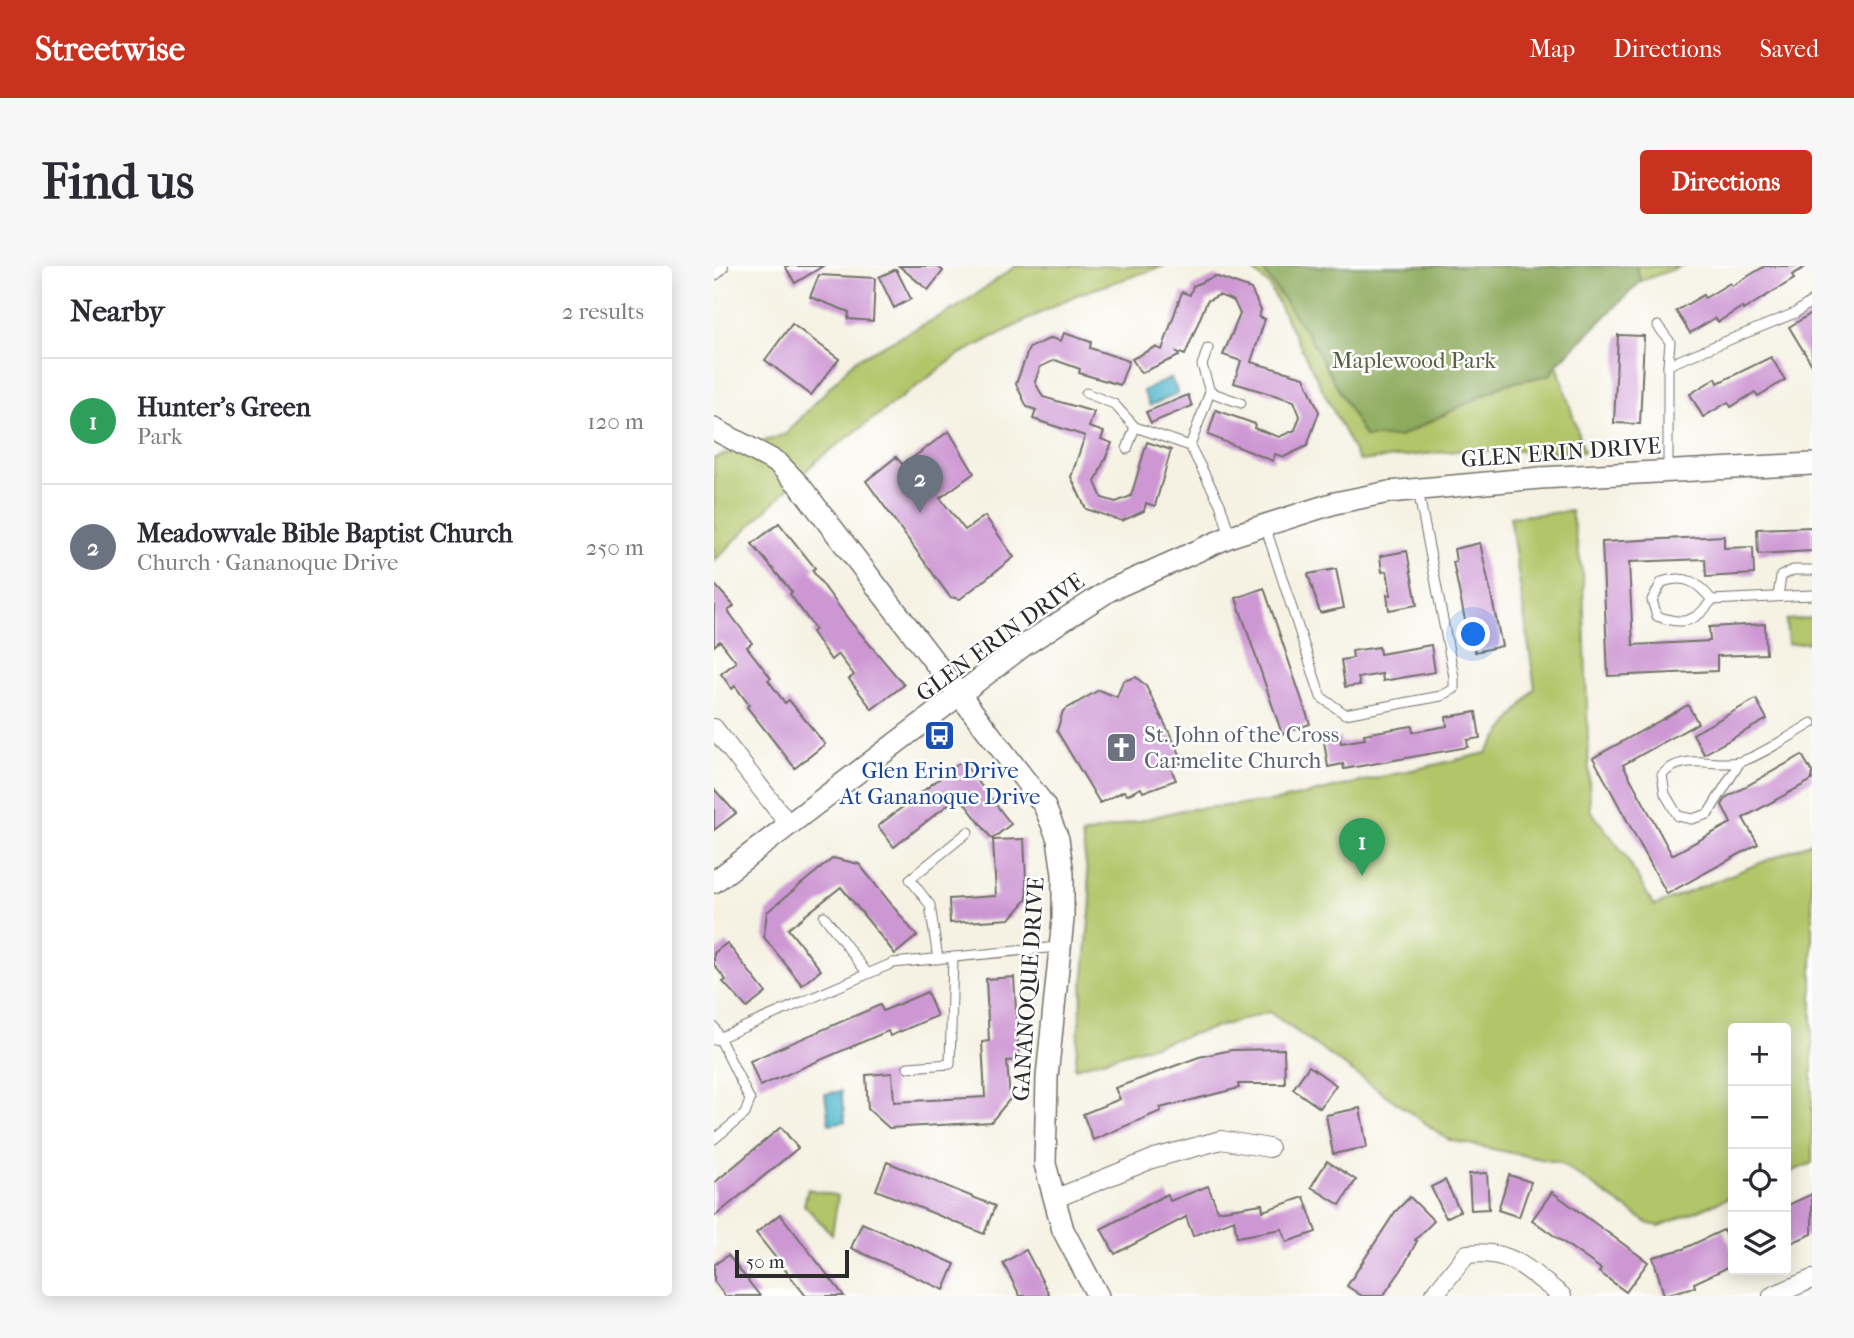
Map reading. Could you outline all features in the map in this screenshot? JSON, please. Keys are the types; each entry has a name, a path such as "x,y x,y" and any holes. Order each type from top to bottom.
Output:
{"street":[{"path":"714,271 719,266"},
{"name":"GANANOQUE DRIVE","path":"714,429 752,447 782,466 1044,805 1058,839 1063,874 1060,947 1047,1077 1045,1164 1073,1254 1098,1296"},
{"name":"GLEN ERIN DRIVE","path":"714,882 1023,646 1111,590 1231,536 1335,503 1418,490 1539,478 1812,464"},
{"path":"714,728 790,826"},
{"path":"1054,1199 1155,1158 1221,1140 1269,1147"},
{"path":"1433,1296 1467,1254 1491,1251 1508,1256 1562,1296"},
{"path":"1772,1296 1812,1279"}],"lane":[{"path":"1668,365 1795,313 1812,300"},
{"path":"1658,326 1670,342 1668,471"},
{"path":"1190,446 1210,392 1202,365 1208,348"},
{"path":"1210,392 1241,403"},
{"path":"1086,393 1114,404 1135,427 1190,446 1220,504 1231,536"},
{"path":"1127,449 1135,427"},
{"path":"1265,524 1321,697 1345,714 1441,696 1454,689 1454,677 1418,490"},
{"path":"1778,596 1781,576 1793,570 1812,570"},
{"path":"1678,577 1697,583 1712,600 1701,616 1686,622 1673,622 1657,616 1652,600 1662,582 1678,577"},
{"path":"1712,600 1812,595"},
{"path":"1740,762 1708,814 1692,819 1678,816 1665,794 1662,775 1670,766 1685,762 1740,762 1812,723"},
{"path":"938,959 930,905 910,879 968,832"},
{"path":"824,916 867,973"},
{"path":"716,1038 893,964 1060,947"},
{"path":"908,1067 950,1064 953,957"},
{"path":"714,1027 716,1038 750,1100 745,1114 714,1139"}],"green space":[{"path":"1016,266 1164,266 1076,295 960,354 816,461 714,561 714,458 786,434 855,360 956,308"},
{"name":"Maplewood Park","path":"1248,266 1682,266 1641,281 1557,364 1584,452 1465,450 1359,461 1269,285"},
{"name":"Maplewood Park","path":"1260,266 1636,266 1641,281 1557,364 1550,375 1506,384 1399,437 1365,437 1308,335"},
{"path":"1571,511 1583,576 1590,810 1623,852 1654,906 1812,842 1812,1163 1791,1172 1791,1023 1728,1023 1728,1198 1660,1226 1649,1224 1560,1163 1449,1140 1269,1012 1075,1068 1091,901 1082,835 1182,810 1277,801 1486,753 1535,688 1510,517"},
{"path":"1812,618 1812,642 1788,644 1786,620"},
{"path":"808,1189 838,1196 832,1234 804,1205"}],"water":[{"path":"1171,378 1178,393 1150,406 1143,391"},
{"path":"841,1091 845,1122 829,1124 825,1094"}],"building":[{"path":"785,266 823,266 795,283"},
{"path":"899,266 937,266 943,271 928,290"},
{"path":"1765,266 1807,266 1792,275 1794,279 1743,310 1742,307 1718,322 1715,318 1690,333 1676,311 1703,295 1705,298 1730,283 1732,286"},
{"path":"896,269 911,299 894,308 879,277"},
{"path":"819,275 875,278 873,321 848,319 849,312 810,297"},
{"path":"1215,276 1251,289 1261,310 1259,317 1265,319 1251,362 1304,377 1319,412 1307,446 1284,457 1275,454 1273,461 1208,435 1216,410 1255,424 1254,428 1279,437 1295,430 1300,416 1294,401 1234,383 1241,361 1223,355 1240,314 1234,301 1219,295 1207,301 1185,355 1177,352 1179,356 1141,373 1132,359 1155,347 1162,350 1182,292 1190,295 1193,286"},
{"path":"1812,313 1812,365 1789,327"},
{"path":"792,324 839,359 811,395 765,360"},
{"path":"1064,333 1091,342 1090,348 1129,361 1120,385 1079,373 1080,369 1055,360 1040,367 1035,382 1043,397 1094,412 1089,427 1104,432 1101,439 1112,443 1095,482 1102,498 1116,502 1131,496 1147,442 1171,450 1155,506 1146,503 1144,511 1122,521 1086,509 1071,477 1085,436 1033,419 1036,410 1027,407 1016,384 1029,348 1051,338 1061,341"},
{"path":"1618,335 1644,336 1640,424 1614,423"},
{"path":"1771,357 1785,380 1758,396 1755,392 1731,407 1728,402 1703,417 1690,394 1716,378 1718,383"},
{"path":"1188,395 1192,406 1151,423 1146,412"},
{"path":"949,431 974,473 940,498 965,530 985,516 1014,557 960,599 950,597 866,481 896,457 903,465"},
{"path":"779,523 815,568 812,570 849,620 904,685 872,709 849,679 854,675 838,654 831,660 812,632 815,629 790,594 792,592 752,544"},
{"path":"1812,527 1812,551 1758,554 1757,529"},
{"path":"1724,536 1724,548 1753,547 1754,574 1706,577 1705,559 1629,562 1633,645 1710,641 1709,627 1765,624 1766,654 1717,656 1717,671 1608,676 1602,542"},
{"path":"1480,543 1502,646 1475,652 1473,639 1469,639 1453,562 1456,561 1454,549"},
{"path":"1407,551 1417,605 1389,610 1387,595 1391,595 1387,571 1382,572 1380,556"},
{"path":"1336,569 1344,608 1320,613 1308,574"},
{"path":"714,584 734,606 728,611 752,643 747,647 771,678 768,680 785,703 789,700 825,744 795,768 747,707 749,705 735,686 732,689 721,674 736,662 720,641 714,646"},
{"path":"1264,588 1310,724 1282,734 1236,598"},
{"path":"1431,645 1435,672 1383,681 1382,674 1358,678 1360,685 1345,687 1341,660 1353,658 1352,651 1379,647 1380,654"},
{"name":"St. John of the Cross Carmelite Church","path":"1136,677 1146,686 1184,762 1171,769 1176,780 1143,792 1141,788 1127,795 1124,791 1100,803 1057,731 1063,711 1099,690 1117,697 1123,681"},
{"path":"1756,699 1767,719 1704,754 1693,734"},
{"path":"1688,705 1698,723 1623,765 1672,855 1731,823 1722,805 1727,797 1802,755 1812,772 1812,780 1743,818 1758,844 1667,894 1593,758"},
{"path":"1476,712 1480,738 1467,740 1468,747 1344,769 1343,764 1328,767 1324,741 1340,738 1341,743 1365,739 1364,734 1412,726 1413,732 1447,726 1446,717"},
{"path":"962,761 1011,824 992,839 959,796 894,847 878,826"},
{"path":"714,789 736,813 714,830"},
{"path":"1024,839 1027,899 1010,919 950,923 949,899 996,896 993,840"},
{"path":"833,858 859,864 917,936 895,954 841,887 788,929 821,970 802,985 764,937 767,912"},
{"path":"727,943 766,993 747,1008 723,982 726,980 714,965 714,953"},
{"path":"1014,977 1019,1060 1007,1061 1010,1099 991,1122 889,1128 868,1109 866,1075 892,1073 894,1102 985,1097 982,1042 989,1041 986,979"},
{"path":"927,992 937,1016 890,1036 888,1031 760,1086 750,1061 880,1005 883,1011"},
{"path":"1284,1049 1285,1084 1238,1084 1239,1088 1160,1108 1161,1111 1093,1140 1083,1114 1120,1099 1115,1088 1199,1057 1231,1050"},
{"path":"1309,1066 1336,1085 1320,1108 1293,1089"},
{"path":"1360,1108 1367,1147 1333,1154 1326,1115"},
{"path":"781,1127 798,1148 714,1217 714,1183"},
{"path":"1327,1161 1356,1180 1340,1205 1311,1187"},
{"path":"887,1162 995,1206 984,1234 876,1190"},
{"path":"1487,1173 1489,1209 1471,1210 1469,1174"},
{"path":"1509,1175 1531,1182 1519,1217 1498,1210"},
{"path":"1445,1180 1460,1211 1446,1218 1431,1187"},
{"path":"1208,1186 1218,1211 1262,1204 1263,1211 1304,1197 1316,1232 1287,1242 1282,1229 1237,1237 1234,1220 1193,1236 1186,1217 1115,1254 1101,1229 1167,1194 1170,1201"},
{"path":"1552,1192 1648,1262 1626,1292 1599,1272 1601,1269 1532,1220"},
{"path":"1812,1194 1812,1234 1791,1243 1791,1212 1791,1204"},
{"path":"1410,1197 1434,1221 1415,1240 1417,1241 1402,1269 1383,1296 1362,1296 1347,1286 1395,1212"},
{"path":"780,1214 844,1296 806,1296 756,1233"},
{"path":"862,1223 955,1264 944,1290 851,1248"},
{"path":"1723,1230 1728,1240 1728,1267 1694,1283 1695,1287 1664,1295 1653,1257 1683,1249"},
{"path":"1026,1250 1050,1296 1020,1296 1003,1263"},
{"path":"728,1255 760,1296 725,1296 714,1281 714,1265"}],"place":[{"name":"Meadowvale Bible Baptist Church","path":"920,513"},
{"name":"Glen Erin Drive At Gananoque Drive","path":"940,736"},
{"name":"St. John of the Cross Carmelite Church","path":"1121,747"},
{"name":"Hunter's Green","path":"1362,876"}]}
